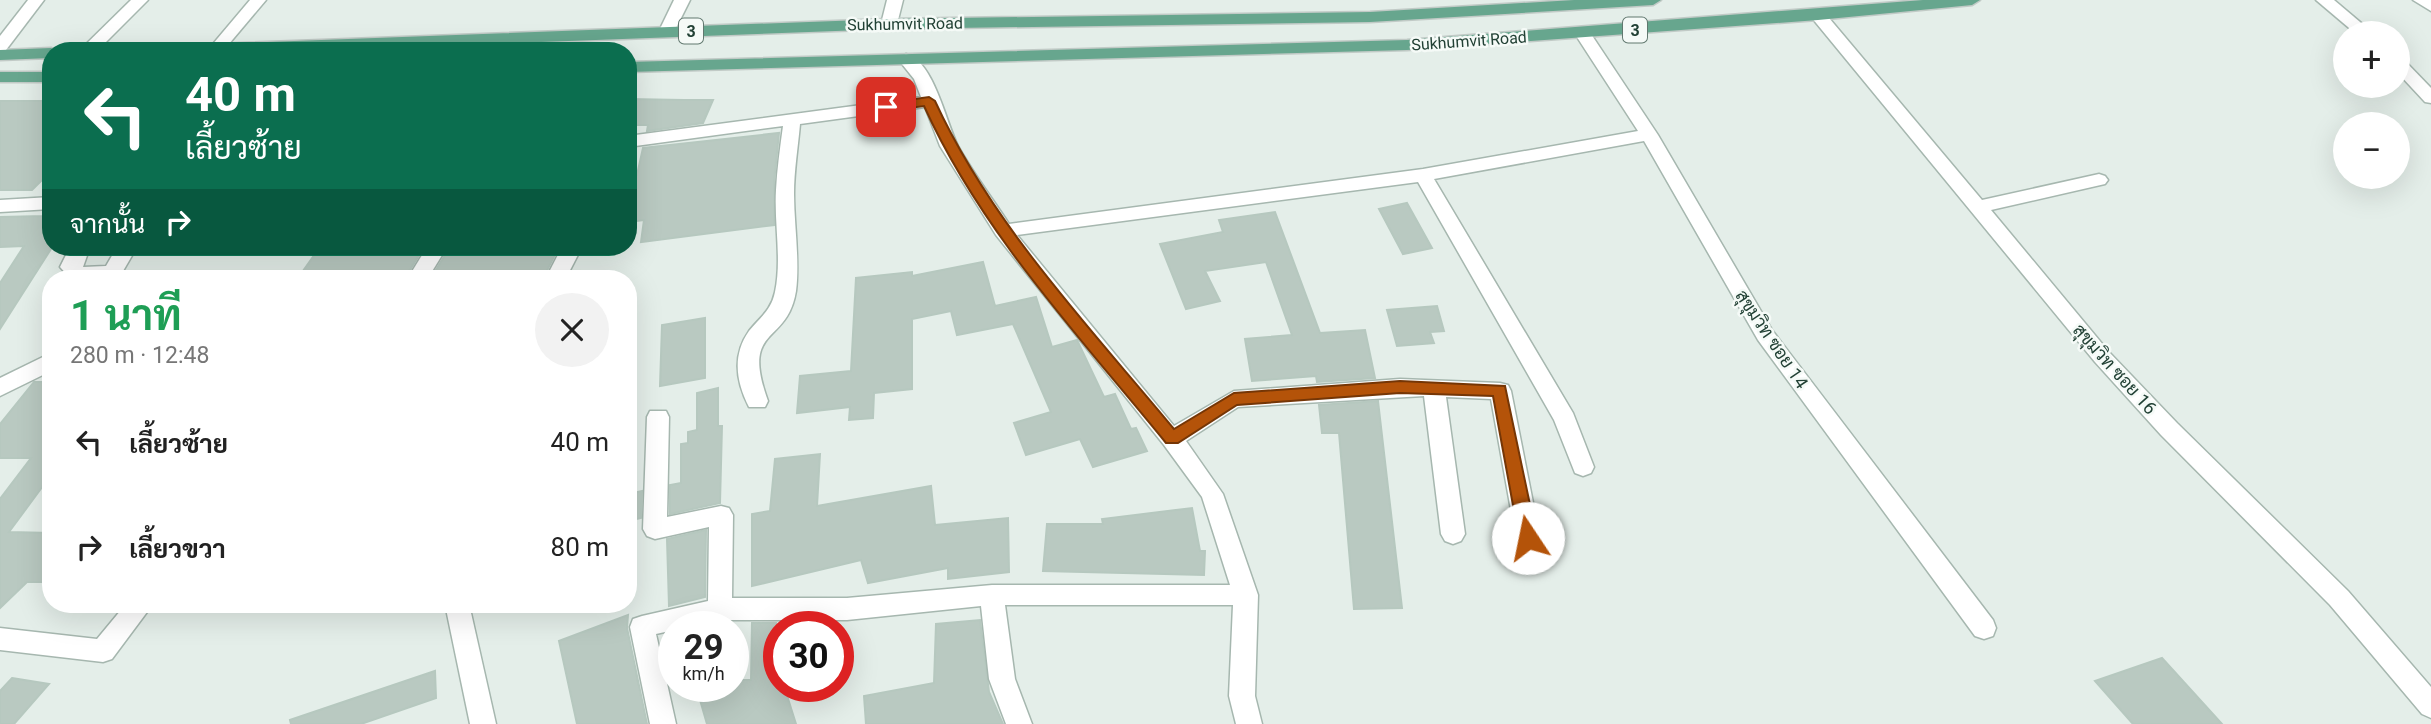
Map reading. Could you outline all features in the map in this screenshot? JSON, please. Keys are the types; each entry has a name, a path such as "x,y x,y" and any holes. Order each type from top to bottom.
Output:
{"main road":[{"name":"Sukhumvit Road","path":"637,66 897,42 1653,0"},
{"name":"Sukhumvit Road","path":"405,42 667,31 897,42 1296,51 1583,34 1972,0"},
{"path":"0,55 42,53"},
{"path":"0,77 42,77"}],"street":[{"path":"15,26 26,0"},
{"path":"0,47 36,0"},
{"path":"96,42 140,0"},
{"path":"222,42 258,0"},
{"path":"667,31 681,0"},
{"path":"895,0 897,42 922,78 949,146 1003,231 1172,439 1212,494 1246,595 1242,696 1249,724"},
{"path":"2324,0 2350,21"},
{"path":"2421,0 2431,6"},
{"name":"สุขุมวิท ซอย 16","path":"1818,15 2102,357 2169,429 2339,598 2431,706"},
{"name":"สุขุมวิท ซอย 14","path":"1583,34 1649,135 1765,335 1984,628"},
{"path":"2410,76 2431,98"},
{"path":"637,141 929,101"},
{"path":"757,401 749,377 747,355 756,337 781,310 786,289 785,190 792,120"},
{"path":"1003,231 1423,175 1649,135"},
{"path":"1423,175 1565,419 1583,467"},
{"path":"1979,207 2098,180"},
{"path":"2,208 42,204"},
{"path":"0,387 42,368"},
{"path":"1172,439 1234,400 1400,387 1500,391 1528,538"},
{"path":"1434,388 1453,534"},
{"path":"658,416 655,529 721,515 720,609"},
{"path":"663,724 642,628 720,609 847,609 992,595 1246,595"},
{"path":"992,595 1002,679 1019,724"},
{"path":"0,639 103,651 134,613"},
{"path":"459,613 483,724"}],"building":[{"path":"637,99 713,100 703,123 647,131 648,125 637,125"},
{"path":"0,101 42,101 42,180 32,190 0,190"},
{"path":"779,133 774,182 774,225 641,242 644,220 637,221 637,175 643,148"},
{"path":"1407,203 1432,248 1403,254 1379,209"},
{"path":"1275,212 1320,333 1365,330 1375,378 1317,382 1316,376 1252,381 1245,339 1292,335 1266,262 1205,271 1220,301 1186,309 1160,244 1223,232 1219,220"},
{"path":"42,216 42,256 47,256 0,329 0,283 24,246 0,247 0,217"},
{"path":"314,256 418,256 410,270 304,270"},
{"path":"444,256 554,256 547,270 436,270"},
{"path":"983,262 995,306 1036,297 1052,347 1077,340 1104,397 1115,394 1131,429 1136,428 1147,451 1093,467 1080,439 1026,455 1014,423 1051,412 1013,324 957,335 951,311 912,319 912,389 874,393 873,418 849,420 850,407 797,413 800,376 851,371 856,278 912,272 912,276"},
{"path":"1437,306 1444,331 1430,332 1434,343 1397,346 1387,310"},
{"path":"705,318 705,378 660,386 662,325"},
{"path":"34,382 42,382 42,487 9,532 42,533 42,582 27,582 0,608 0,499 31,458 0,458 0,424"},
{"path":"718,388 718,426 722,426 720,503 670,514 670,485 681,483 681,444 688,443 688,432 697,430 697,393"},
{"path":"1378,401 1402,608 1354,609 1339,433 1322,433 1319,405"},
{"path":"820,454 817,506 931,486 935,525 1008,518 1009,572 948,579 948,568 868,583 861,560 752,586 752,514 770,511 775,459"},
{"path":"642,491 641,518 637,519 637,492"},
{"path":"1192,508 1200,551 1205,551 1204,575 1043,571 1047,524 1103,524 1102,519"},
{"path":"706,530 705,597 669,606 667,539"},
{"path":"628,615 627,628 647,724 577,724 559,641"},
{"path":"980,620 989,692 1003,724 866,724 864,696 934,683 936,624"},
{"path":"752,623 763,623 763,702 789,702 796,724 707,724 701,702 749,702"},
{"path":"2162,658 2222,724 2133,724 2095,681"},
{"path":"435,671 436,698 361,724 291,724 290,720"},
{"path":"12,678 49,684 14,724 0,724 0,691"}],"route":[{"path":"886,107 929,101 949,146 1012,243 1172,439 1234,400 1400,387 1500,391 1528,538"}]}
